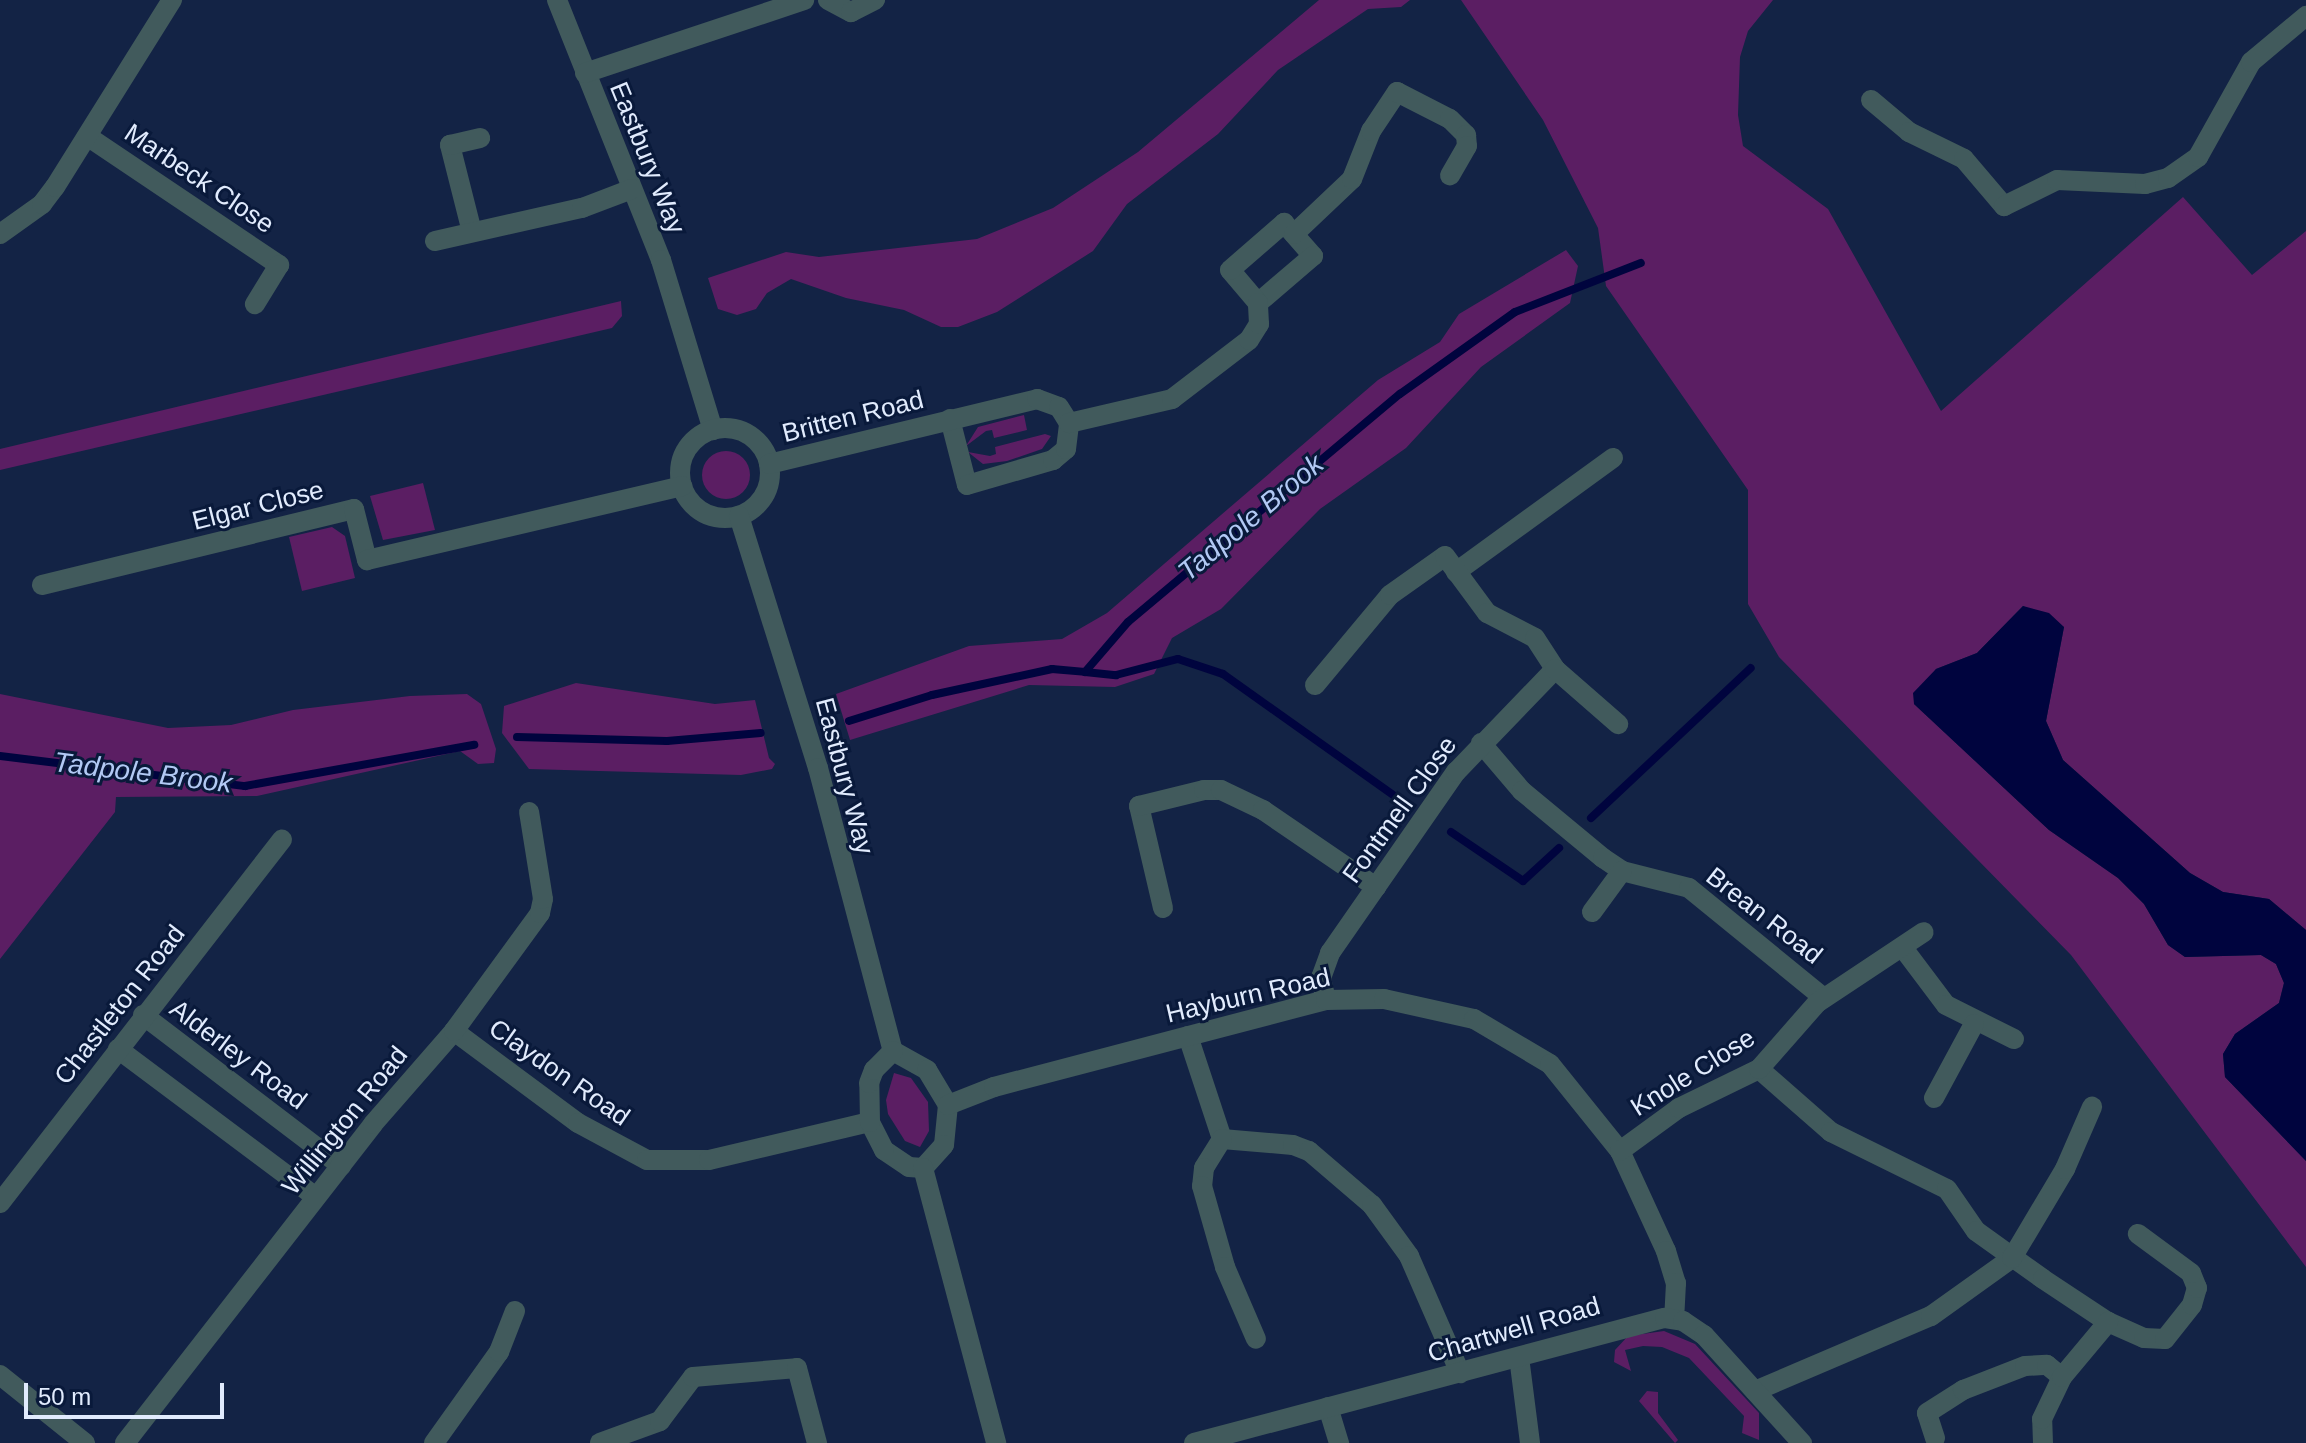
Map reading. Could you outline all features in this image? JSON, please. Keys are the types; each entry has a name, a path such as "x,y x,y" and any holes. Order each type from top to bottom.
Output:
{"street":[{"path":"0,234 42,204 90,138 172,0"},
{"name":"Eastbury Way","path":"557,0 661,260 713,430"},
{"path":"585,73 804,0"},
{"path":"828,0 851,12 875,0"},
{"path":"1871,100 1909,132 1964,159 2004,206 2057,180 2145,184 2168,178 2198,157 2251,62 2306,16"},
{"path":"1294,234 1352,179 1371,131 1397,92 1450,119 1466,135 1467,146 1450,175"},
{"name":"Marbeck Close","path":"90,138 279,265 255,304"},
{"path":"472,232 450,145 480,138"},
{"path":"435,241 582,208 632,189"},
{"path":"1069,423 1182,394 1249,340 1259,324 1258,303 1230,270 1284,223 1313,256 1258,303"},
{"name":"Britten Road","path":"769,464 950,419 1037,399 1059,407 1069,423 1066,449 1053,460 967,485 950,419"},
{"path":"713,430 747,433 762,447 769,464 765,494 739,516 715,518 701,512 682,486 685,452 713,430"},
{"path":"1456,572 1613,458"},
{"name":"Elgar Close","path":"42,585 354,509 367,560 682,486"},
{"name":"Eastbury Way","path":"739,516 818,768 893,1051"},
{"path":"1315,685 1390,595 1445,556 1495,620 1540,642 1555,669 1618,724"},
{"name":"Fontmell Close","path":"1326,1000 1324,964 1376,887 1481,743 1534,697 1555,669"},
{"name":"Brean Road","path":"1481,743 1522,791 1622,871 1689,888 1824,998"},
{"path":"1163,908 1139,806 1204,790 1221,790 1263,810 1376,887"},
{"name":"Willington Road","path":"125,1443 316,1197 454,1031 543,907 529,812"},
{"name":"Chastleton Road","path":"0,1203 143,1015 282,840"},
{"path":"1592,912 1622,871"},
{"name":"Knole Close","path":"1620,1151 1679,1108 1759,1069 1824,998 1924,932"},
{"path":"1903,948 1937,995 1974,1024 2014,1039"},
{"name":"Hayburn Road","path":"948,1105 994,1087 1326,1000 1408,1003 1502,1031 1550,1064 1620,1151 1666,1251 1676,1283 1674,1318"},
{"name":"Alderley Road","path":"143,1015 341,1166"},
{"path":"1934,1098 1974,1024"},
{"name":"Claydon Road","path":"454,1031 578,1123 647,1160 709,1160 870,1122"},
{"path":"1188,1036 1222,1139"},
{"path":"118,1049 316,1197"},
{"path":"893,1051 917,1060 948,1105 944,1145 923,1168 909,1167 884,1150 870,1122 869,1083 874,1070 893,1051"},
{"path":"1759,1069 1831,1132 1947,1189 1976,1231 2108,1322 2144,1338 2165,1339 2196,1294 2191,1273 2138,1234"},
{"path":"1755,1391 1931,1316 2012,1258 2065,1169 2092,1107"},
{"path":"1222,1139 1204,1168 1202,1186 1225,1267 1256,1339"},
{"path":"1222,1139 1293,1145 1309,1151 1372,1205 1409,1256 1460,1373"},
{"path":"923,1168 996,1443"},
{"path":"446,1439 499,1352 515,1311"},
{"path":"1674,1318 1704,1335 1802,1443"},
{"name":"Chartwell Road","path":"1194,1443 1519,1357 1589,1334 1674,1318"},
{"path":"2043,1443 2042,1419 2062,1377 2108,1322"},
{"path":"1519,1357 1530,1443"},
{"path":"1935,1438 1927,1413 1963,1390 2025,1366 2047,1365 2062,1377"},
{"path":"600,1443 660,1421 693,1377 797,1368 817,1443"},
{"path":"0,1375 85,1443"},
{"path":"1328,1407 1339,1443"}],"shaded area":[{"path":"1319,0 1410,0 1401,7 1368,9 1278,70 1218,134 1127,204 1093,251 997,312 958,327 941,327 904,310 846,298 791,279 767,293 756,309 737,315 718,309 708,278 786,252 819,257 977,239 1053,208 1138,152"},
{"path":"1461,0 1773,0 1748,31 1740,57 1738,115 1743,146 1828,209 1941,411 2183,197 2252,275 2306,231 2306,930 2269,899 2223,892 2190,873 2063,760 2046,721 2064,627 2023,606 1977,653 1936,669 1914,704 2049,830 2118,878 2144,904 2168,945 2185,957 2261,955 2276,964 2284,983 2279,1003 2235,1034 2223,1054 2225,1077 2306,1161 2306,1267 2071,955 1779,657 1748,604 1748,490 1606,286 1598,228 1543,120"},
{"path":"1566,250 1578,266 1570,303 1481,367 1406,448 1320,509 1221,609 1172,638 1154,674 1115,687 1029,685 850,740 836,694 969,646 1062,639 1107,613 1378,380 1440,342 1459,314"},
{"path":"621,301 622,316 612,328 0,470 0,449"},
{"path":"1024,415 1027,430 994,438 992,430 986,431 966,446 978,427"},
{"path":"1045,434 1051,436 1042,449 1007,461 983,464 968,452 990,456 996,454 995,447"},
{"path":"726,451 743,458 750,475 743,492 726,499 709,492 702,475 709,458"},
{"path":"423,483 435,530 383,540 370,496"},
{"path":"332,527 345,536 355,578 302,591 289,537"},
{"path":"2023,606 2049,613 2064,627 2046,721 2063,760 2190,873 2223,892 2269,899 2306,930 2306,1161 2225,1077 2223,1054 2235,1034 2279,1003 2284,983 2276,964 2261,955 2185,957 2168,945 2144,904 2118,878 2049,830 1914,704 1913,693 1936,669 1977,653"},
{"path":"576,683 715,704 755,700 769,758 775,764 772,769 741,775 529,769 502,733 504,706"},
{"path":"0,694 168,728 231,725 293,710 410,696 467,694 481,704 496,749 494,763 478,764 460,751 257,796 116,797 115,812 0,959"},
{"path":"894,1073 911,1078 928,1102 929,1131 920,1147 905,1141 888,1114 886,1100"},
{"path":"1664,1331 1695,1344 1759,1413 1759,1440 1742,1433 1744,1416 1689,1358 1662,1347 1643,1346 1625,1350 1631,1371 1614,1362 1615,1350 1628,1336"},
{"path":"1647,1391 1658,1392 1658,1413 1678,1440 1675,1443 1639,1401"}],"waterway":[{"name":"Tadpole Brook","path":"849,721 932,695 1052,669 1085,672 1128,622 1400,394 1515,312 1641,263"},
{"path":"1085,672 1116,675 1178,659 1223,674 1400,800"},
{"path":"1591,818 1751,668"},
{"name":"Tadpole Brook","path":"517,737 667,741 761,733"},
{"name":"Tadpole Brook","path":"0,756 245,786 474,745"},
{"path":"1451,832 1523,881 1559,848"}]}
